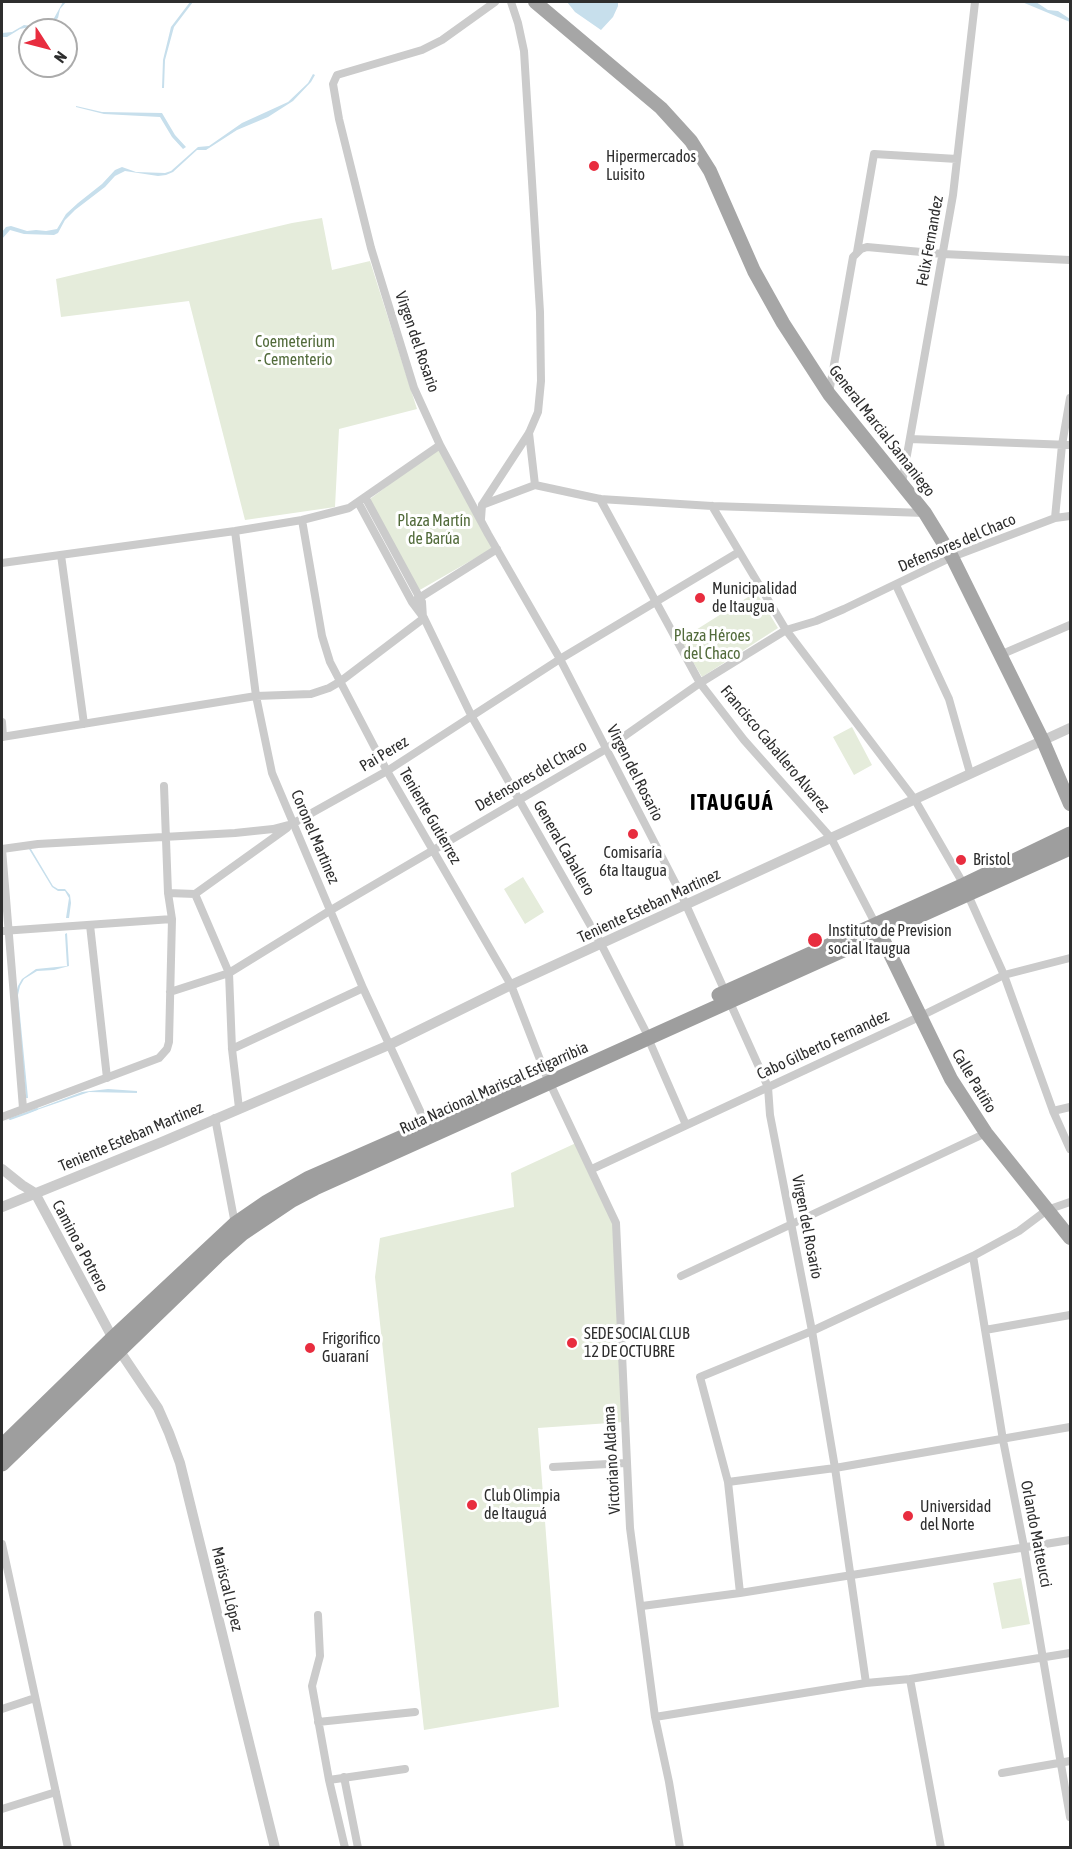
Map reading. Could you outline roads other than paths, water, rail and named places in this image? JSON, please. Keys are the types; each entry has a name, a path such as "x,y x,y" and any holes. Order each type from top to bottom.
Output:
{"highway":[{"name":"Ruta Nacional Mariscal Estigarribia","path":"966,890 1071,834"},
{"name":"Ruta Nacional Mariscal Estigarribia","path":"2,1464 235,1224 267,1202 309,1178 430,1131 878,928 1071,848"},
{"name":"Ruta Nacional Mariscal Estigarribia","path":"2,1446 217,1256 270,1214 315,1188 430,1131"}],"main road":[{"name":"General Marcial Samaniego","path":"535,2 661,108 691,141 710,171 754,271 783,323 829,394 925,513 952,558 1043,741 1071,804"},
{"name":"Calle Patiño","path":"878,928 919,1017 951,1079 986,1133 1071,1238"}],"street":[{"name":"Virgen del Rosario","path":"495,2 442,40 399,58 340,73 335,77 333,84 339,119 371,248 414,388 440,445 560,659 686,906 768,1087 770,1115 812,1331 835,1468 866,1683"},
{"path":"481,519 482,505 529,433 538,411 541,381 540,312 524,51 511,2"},
{"name":"Felix Fernandez","path":"902,483 943,254 957,159 975,2"},
{"path":"859,250 874,154 957,159"},
{"path":"829,394 853,257 859,250 867,247 943,254 1071,260"},
{"path":"1055,518 1071,398"},
{"path":"529,433 535,485"},
{"path":"910,439 1066,445"},
{"path":"2,563 235,531 302,520 349,508 440,445"},
{"path":"482,505 535,485 600,500 925,513"},
{"name":"General Caballero","path":"362,500 417,602 472,717 601,944 647,1034 686,1125"},
{"name":"Francisco Caballero Alvarez","path":"600,500 700,683 744,740 831,838 878,928"},
{"path":"712,506 786,630 915,800 966,890 1004,975 1053,1111 1071,1149"},
{"name":"Defensores del Chaco","path":"170,992 229,973 331,910 606,749 700,683 786,630 816,621 952,558 1055,518 1071,516"},
{"name":"Teniente Gutierrez","path":"302,520 322,636 330,662 387,771 511,985 548,1079"},
{"name":"Coronel Martinez","path":"235,531 256,696 273,773 292,824 363,988 430,1131"},
{"path":"417,602 499,551"},
{"name":"Pai Perez","path":"2,849 38,844 273,829 292,824 387,771 560,659 739,552"},
{"path":"61,555 84,724"},
{"path":"896,585 949,699 970,773"},
{"path":"2,722 2,737 256,696 310,694 329,688 341,681 423,618"},
{"path":"1000,655 1071,625"},
{"name":"Teniente Esteban Martinez","path":"2,1207 162,1142 389,1045 511,985 1071,728"},
{"path":"2,1117 163,1055 169,1042 172,919 168,893 164,786"},
{"path":"168,893 195,894 292,824"},
{"path":"2,849 5,931 23,1108"},
{"path":"195,894 229,973 232,1049 239,1108"},
{"path":"5,931 172,919"},
{"path":"90,925 108,1078"},
{"name":"Cabo Gilberto Fernandez","path":"592,1169 1004,975 1071,958"},
{"path":"232,1049 363,988"},
{"name":"Victoriano Aldama","path":"548,1079 616,1223 630,1528 655,1717 680,1848"},
{"path":"1053,1111 1071,1107"},
{"path":"214,1118 235,1224"},
{"path":"681,1276 986,1133"},
{"name":"Camino a Potrero","path":"2,1169 35,1193 116,1344"},
{"path":"740,1593 728,1482 700,1377 812,1331 973,1256 1019,1231 1047,1210 1071,1202"},
{"name":"Orlando Matteucci","path":"973,1256 1003,1440 1043,1656 1066,1762 1071,1817"},
{"path":"985,1330 1071,1315"},
{"name":"Mariscal López","path":"116,1344 158,1408 180,1463 275,1848"},
{"path":"728,1482 835,1468 1071,1427"},
{"path":"553,1467 626,1463"},
{"path":"642,1606 740,1593 1071,1540"},
{"path":"2,1544 68,1848"},
{"path":"318,1615 320,1656 312,1686 329,1780 345,1848"},
{"path":"655,1717 1071,1653"},
{"path":"910,1679 941,1848"},
{"path":"2,1709 35,1698"},
{"path":"318,1722 416,1712"},
{"path":"1002,1773 1066,1762"},
{"path":"329,1780 405,1769"},
{"path":"344,1777 358,1848"},
{"path":"2,1809 56,1792"}],"water":[{"path":"63,2 66,2 60,9 58,18 54,18"},
{"path":"190,2 193,2 174,27 165,60 164,88 162,88 163,60 171,27"},
{"path":"567,2 618,2 618,6 613,17 601,30 575,12"},
{"path":"1022,2 1036,2 1048,10 1058,11 1070,19 1070,22"},
{"path":"18,28 7,37 2,37 2,33"},
{"path":"313,74 315,75 311,82 293,101 268,117 237,130 206,150 197,150 173,172 158,176 125,171 115,176 105,187 75,210 65,220 58,233 54,235 24,234 10,230 2,239 2,232 6,227 11,226 27,231 57,229 66,214 115,170 122,167 136,172 165,173 171,171 198,147 209,146 242,123 288,102 308,83"},
{"path":"76,106 102,112 162,113 175,135 186,147 183,149 172,137 160,117 104,114"},
{"path":"29,849 53,886 65,889 70,895 69,918 66,918 69,898 65,891 58,891 52,887"},
{"path":"67,933 69,966 37,971 24,979 20,986 18,995 28,1098 26,1098 16,993 22,979 36,969 67,966 65,934"},
{"path":"108,1089 137,1091 137,1093 89,1092 2,1122 82,1092"}],"waterway":[{"path":"27,1113 37,1109"},
{"path":"10,1119 27,1113"}],"place":[{"name":"Hipermercados Luisito","path":"594,166"},
{"name":"Municipalidad de Itaugua","path":"700,598"},
{"name":"Comisaría 6ta Itaugua","path":"633,834"},
{"name":"Bristol","path":"961,860"},
{"name":"Instituto de Prevision social Itaugua","path":"815,940"},
{"name":"SEDE SOCIAL CLUB 12 DE OCTUBRE","path":"572,1343"},
{"name":"Frigorifico Guaraní","path":"310,1348"},
{"name":"Club Olimpia de Itauguá","path":"472,1505"},
{"name":"Universidad del Norte","path":"908,1516"}],"district":[{"name":"ITAUGUÁ","path":"732,803"}],"park label":[{"name":"Coemeterium - Cementerio","path":"295,351"},
{"name":"Plaza Martín de Barúa","path":"434,530"},
{"name":"Plaza Héroes del Chaco","path":"712,645"}]}
